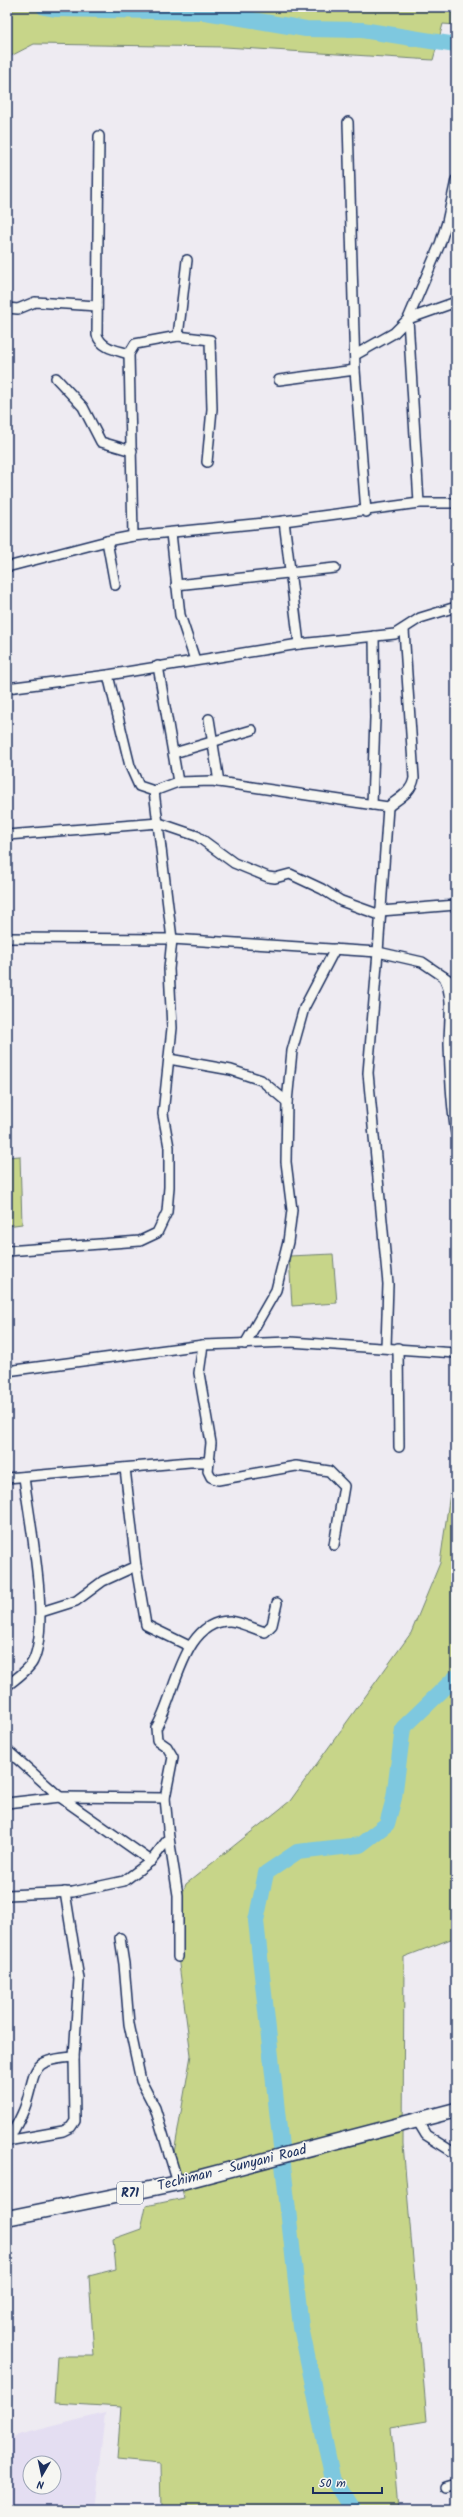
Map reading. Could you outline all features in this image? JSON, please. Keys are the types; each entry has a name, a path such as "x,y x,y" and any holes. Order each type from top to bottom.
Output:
{"main road":[{"name":"Techiman - Sunyani Road","path":"7,2218 178,2183 456,2110"}],"street":[{"path":"348,122 355,370 366,512"},
{"path":"98,136 97,335 99,342 104,346 130,354"},
{"path":"355,355 394,333 408,319 440,244 447,222 456,180"},
{"path":"178,336 187,260"},
{"path":"7,308 18,309 35,302 97,306"},
{"path":"408,319 456,302"},
{"path":"408,319 419,503"},
{"path":"134,536 130,354 135,344 178,336 205,338 210,340 212,409 207,462"},
{"path":"279,380 355,370"},
{"path":"56,378 83,407 102,442 132,451"},
{"path":"7,568 106,541 134,536 366,512 419,503 456,503"},
{"path":"284,521 299,644"},
{"path":"171,533 180,615 195,660"},
{"path":"106,541 115,585"},
{"path":"176,584 290,574 335,568"},
{"path":"7,688 108,675 299,644 395,634 404,630 420,618 456,607"},
{"path":"108,675 130,766 139,786 154,791 178,782 219,782 388,807 409,791 412,787 414,778 404,630"},
{"path":"372,805 375,718 374,636"},
{"path":"158,666 178,782"},
{"path":"209,719 219,782"},
{"path":"174,753 252,730"},
{"path":"7,1251 140,1240 157,1232 167,1212 169,1187 169,1147 163,1114 172,1028 169,969 172,939 154,791"},
{"path":"386,1347 388,1284 368,1073 388,807"},
{"path":"7,835 159,824 197,836 234,863 268,877 275,878 290,874 332,894 341,901 380,913 456,905"},
{"path":"7,938 172,939 378,952 422,962 456,985"},
{"path":"244,1344 276,1290 288,1242 292,1210 286,1162 287,1102 292,1051 304,1008 335,949"},
{"path":"444,977 448,986 450,1004 451,1104 456,1133"},
{"path":"169,1059 231,1070 261,1080 287,1102"},
{"path":"7,1371 203,1345 290,1342 386,1347 456,1353"},
{"path":"203,1345 199,1373 211,1443 208,1471 211,1477 218,1480 296,1466 329,1471 344,1486 334,1545"},
{"path":"398,1348 399,1447"},
{"path":"7,1478 209,1462"},
{"path":"125,1468 136,1566 146,1625 189,1646"},
{"path":"7,1686 33,1663 37,1651 41,1612 24,1477"},
{"path":"41,1612 76,1601 103,1581 136,1566"},
{"path":"178,1957 178,1895 169,1838 165,1798 173,1757 167,1746 157,1740 156,1728 163,1716 189,1646 204,1629 219,1622 232,1621 265,1632 272,1625 277,1604"},
{"path":"7,1750 60,1796 151,1861"},
{"path":"7,1803 60,1796 165,1798"},
{"path":"7,1895 65,1892 124,1881 151,1861 169,1838"},
{"path":"7,2141 63,2131 72,2127 75,2113 74,2057 79,1979 65,1892"},
{"path":"120,1938 124,1964 129,2024 141,2082 155,2108 178,2183"},
{"path":"7,2141 26,2105 35,2070 50,2059 74,2057"},
{"path":"417,2120 426,2135 456,2154"},
{"path":"446,2487 456,2484"}],"shaded area":[{"path":"105,2413 94,2510 7,2510 7,2438"}],"green space":[{"path":"7,7 456,7 456,25 443,24 433,60 225,47 34,44 7,58"},
{"path":"20,1156 22,1224 7,1226 7,1157"},
{"path":"333,1254 337,1303 292,1306 289,1256"},
{"path":"453,1472 456,1472 456,1937 404,1957 403,2144 427,2421 391,2427 398,2510 161,2510 160,2464 117,2460 121,2407 54,2403 57,2356 94,2356 89,2276 116,2269 113,2239 141,2229 146,2206 184,2198 174,2153 191,2055 173,1919 186,1884 290,1801 411,1633 440,1563"}],"waterway":[{"path":"44,7 55,9 205,12 306,29 362,30 456,45"},
{"path":"353,2510 332,2476 301,2327 256,1921 266,1873 297,1852 360,1845 387,1824 394,1798 403,1728 456,1677"}]}
